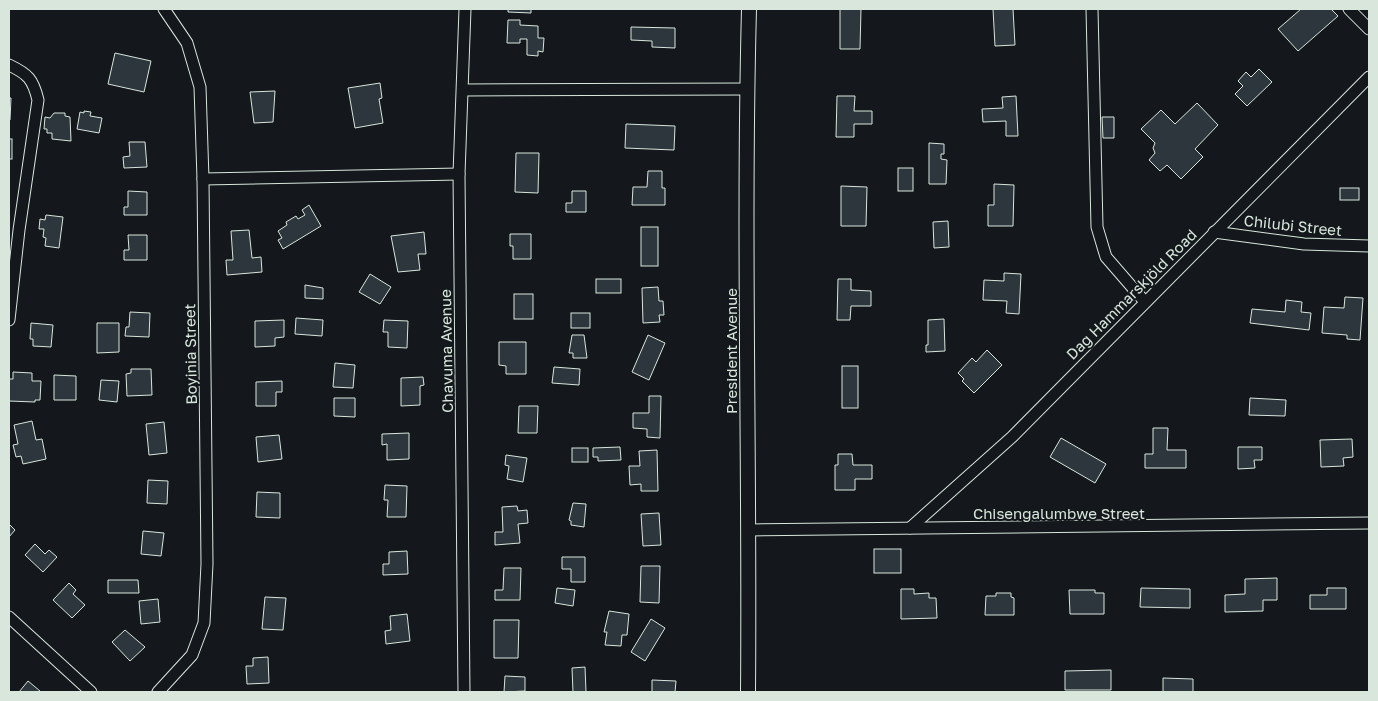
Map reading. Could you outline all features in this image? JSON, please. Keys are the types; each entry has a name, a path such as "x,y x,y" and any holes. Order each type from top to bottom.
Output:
{"street":[{"name":"Boyinia Street","path":"158,692 192,655 204,623 207,564 203,179 200,87 187,43 164,9"},
{"name":"Chavuma Avenue","path":"464,9 459,174 464,692"},
{"name":"President Avenue","path":"748,692 747,89 749,9"},
{"path":"1092,9 1097,227 1106,257 1145,302"},
{"path":"1349,9 1369,29"},
{"path":"9,64 34,82 38,100 19,230 9,320"},
{"name":"Dag Hammarskjöld Road","path":"910,528 1012,437 1369,77"},
{"path":"463,90 747,89"},
{"path":"203,179 459,174"},
{"name":"Chilubi Street","path":"1214,232 1304,244 1369,246"},
{"path":"749,530 1319,523"},
{"name":"Chisengalumbwe Street","path":"749,530 1369,523"},
{"path":"9,617 91,692"}],"building":[{"path":"508,9 531,9 531,13 508,12"},
{"path":"840,9 861,9 860,49 840,49"},
{"path":"993,9 1013,9 1015,45 995,46"},
{"path":"1301,9 1331,9 1338,16 1298,51 1278,29"},
{"path":"508,20 520,20 520,25 538,26 538,38 544,38 543,52 538,51 538,56 527,55 527,39 520,39 520,43 507,43"},
{"path":"631,27 675,28 675,48 652,47 652,41 631,40"},
{"path":"115,53 151,61 144,92 108,84"},
{"path":"1259,69 1272,82 1247,106 1235,94 1243,86 1238,81 1246,72 1251,77"},
{"path":"380,83 382,98 379,99 383,123 355,128 348,88"},
{"path":"275,91 273,122 254,123 250,92"},
{"path":"837,96 855,96 854,111 872,111 872,124 854,124 854,137 836,137"},
{"path":"1016,96 1018,136 1006,136 1006,121 983,122 982,109 1003,108 1002,97"},
{"path":"9,98 11,98 10,120 9,120"},
{"path":"1197,103 1218,125 1195,149 1203,157 1181,179 1167,165 1160,171 1149,160 1155,153 1153,148 1155,143 1141,129 1161,110 1175,124"},
{"path":"84,111 91,112 90,116 102,118 99,133 77,129 80,112 84,113"},
{"path":"54,113 65,113 65,116 70,117 71,141 52,139 52,133 47,133 47,129 44,129 45,117 50,118"},
{"path":"1102,117 1114,117 1114,138 1103,138"},
{"path":"626,124 675,126 674,150 625,148"},
{"path":"9,139 12,139 12,159 9,159"},
{"path":"129,142 145,142 147,167 124,168 123,157 130,156"},
{"path":"929,143 944,144 944,154 941,154 941,159 947,160 946,184 929,184"},
{"path":"516,153 539,153 538,193 515,192"},
{"path":"898,168 913,168 913,191 898,191"},
{"path":"648,171 662,171 665,205 632,205 633,187 647,187"},
{"path":"994,184 1014,185 1013,226 988,226 988,205 994,205"},
{"path":"841,186 867,187 866,226 841,226"},
{"path":"1340,188 1359,188 1359,200 1340,200"},
{"path":"128,191 147,192 147,215 124,215 124,207 128,207"},
{"path":"572,191 586,191 586,212 566,212 566,203 572,203"},
{"path":"309,205 321,226 283,249 278,240 282,238 278,231 287,225 286,222 296,216 298,219 305,215 302,210"},
{"path":"46,215 63,217 59,248 45,246 44,229 39,229 40,219 45,220"},
{"path":"948,221 949,247 934,248 933,222"},
{"path":"641,227 658,227 658,266 641,266"},
{"path":"249,230 252,258 261,257 262,272 227,275 226,260 233,260 231,231"},
{"path":"424,232 426,254 418,254 420,270 398,272 391,236"},
{"path":"510,234 531,234 531,259 513,259 513,246 510,246"},
{"path":"128,235 147,235 147,260 124,260 124,250 129,250"},
{"path":"1004,273 1021,274 1019,314 1006,313 1007,301 983,300 984,280 1004,281"},
{"path":"370,274 391,287 380,304 359,292"},
{"path":"596,279 621,279 621,293 596,293"},
{"path":"838,279 851,279 851,290 871,291 871,306 851,306 850,320 837,320"},
{"path":"305,285 323,288 323,299 305,298"},
{"path":"658,287 659,301 663,301 664,315 659,315 660,322 643,323 642,288"},
{"path":"514,294 533,294 533,319 514,319"},
{"path":"1345,297 1363,298 1360,340 1347,339 1347,335 1322,333 1324,307 1344,308"},
{"path":"1286,300 1302,302 1301,312 1311,313 1309,330 1250,323 1252,309 1285,312"},
{"path":"130,312 150,313 149,337 125,336 126,327 129,327"},
{"path":"571,313 590,313 590,328 571,328"},
{"path":"296,318 323,320 322,336 295,334"},
{"path":"944,319 945,351 926,352 926,345 928,345 928,320"},
{"path":"284,320 284,337 275,338 275,346 255,347 255,321"},
{"path":"384,320 408,321 407,348 388,347 388,332 383,332"},
{"path":"31,323 53,325 51,347 33,346 33,339 30,339"},
{"path":"97,323 119,323 119,352 97,353"},
{"path":"572,335 584,335 587,358 573,358 573,353 569,353"},
{"path":"648,335 665,343 649,380 632,372"},
{"path":"499,342 526,342 526,374 506,374 506,366 499,365"},
{"path":"987,350 1002,365 974,393 962,381 964,379 958,373 972,358 976,362"},
{"path":"335,363 355,365 353,388 333,387"},
{"path":"842,366 858,366 858,408 842,408"},
{"path":"554,367 580,369 579,385 552,383"},
{"path":"131,369 151,369 152,395 127,396 126,374 131,373"},
{"path":"13,372 32,373 32,381 41,381 40,400 35,400 35,402 9,401 9,379 13,379"},
{"path":"54,375 76,376 76,400 54,400"},
{"path":"423,377 424,385 420,386 420,405 401,406 401,378"},
{"path":"101,380 119,381 117,402 99,400"},
{"path":"282,381 282,392 276,392 276,406 256,406 256,382"},
{"path":"649,396 661,396 660,438 647,437 647,429 633,428 633,413 649,413"},
{"path":"334,398 355,398 355,417 334,416"},
{"path":"1250,398 1286,400 1285,416 1249,415"},
{"path":"519,406 538,406 537,433 518,433"},
{"path":"32,421 36,440 42,439 46,459 23,464 21,456 16,457 13,445 18,444 14,425"},
{"path":"164,422 167,453 149,455 146,424"},
{"path":"1153,428 1168,428 1167,450 1186,450 1186,468 1145,468 1145,454 1153,454"},
{"path":"409,433 409,459 387,460 387,444 382,445 382,434"},
{"path":"279,435 282,459 258,462 256,437"},
{"path":"1061,438 1106,464 1095,483 1050,457"},
{"path":"1352,439 1353,457 1343,458 1344,466 1321,467 1320,440"},
{"path":"620,447 621,460 598,461 598,457 593,457 593,448"},
{"path":"1238,447 1262,447 1262,460 1254,460 1255,468 1238,469"},
{"path":"572,448 588,448 588,462 572,462"},
{"path":"657,450 658,491 641,491 641,484 630,485 629,466 640,466 639,451"},
{"path":"838,454 852,454 853,465 872,465 872,479 855,479 855,490 835,490 835,465 838,465"},
{"path":"506,455 527,458 523,482 507,479 509,466 505,465"},
{"path":"148,480 168,481 167,504 147,503"},
{"path":"385,485 407,486 406,517 387,517 388,500 384,500"},
{"path":"257,492 280,493 280,518 256,517"},
{"path":"573,503 586,504 584,527 571,525 569,520"},
{"path":"517,506 518,511 527,510 528,523 518,524 520,543 495,545 495,532 503,532 502,507"},
{"path":"659,513 661,545 643,546 641,514"},
{"path":"9,524 15,530 9,537"},
{"path":"143,531 164,533 161,556 141,554"},
{"path":"35,544 45,554 49,550 57,557 43,572 25,555"},
{"path":"874,549 901,549 901,573 874,573"},
{"path":"407,551 408,574 383,575 383,564 389,564 389,552"},
{"path":"562,557 585,557 585,582 571,582 571,569 562,569"},
{"path":"641,566 660,566 659,603 640,602"},
{"path":"504,568 521,568 520,600 495,600 495,590 503,590"},
{"path":"1277,578 1277,600 1263,600 1263,611 1225,612 1225,595 1245,594 1245,579"},
{"path":"108,580 138,580 139,593 108,593"},
{"path":"69,583 76,590 73,594 85,605 72,618 53,600"},
{"path":"557,588 575,590 573,606 555,603"},
{"path":"1141,588 1190,589 1190,608 1140,607"},
{"path":"1327,588 1346,588 1346,609 1310,609 1310,595 1327,595"},
{"path":"901,589 914,589 914,594 929,593 929,598 936,598 937,618 901,619"},
{"path":"1069,590 1095,590 1095,593 1104,593 1104,614 1070,614"},
{"path":"996,593 1011,593 1011,597 1014,598 1014,615 985,615 986,596 996,596"},
{"path":"265,597 286,598 283,630 262,629"},
{"path":"158,599 160,622 141,624 139,601"},
{"path":"609,611 629,614 627,635 622,635 621,646 605,645 607,632 604,632"},
{"path":"407,614 410,641 386,644 385,631 391,630 390,616"},
{"path":"651,619 665,628 645,661 631,652"},
{"path":"494,620 519,620 518,658 494,658"},
{"path":"125,630 145,647 130,661 112,642"},
{"path":"268,657 269,683 247,684 246,666 253,666 253,658"},
{"path":"585,667 586,692 573,692 572,668"},
{"path":"1111,670 1111,690 1065,690 1065,671"},
{"path":"505,676 525,677 525,691 504,692"},
{"path":"1163,678 1193,679 1193,692 1163,692"},
{"path":"652,680 676,681 675,692 652,692"},
{"path":"28,681 40,691 19,692"}]}
